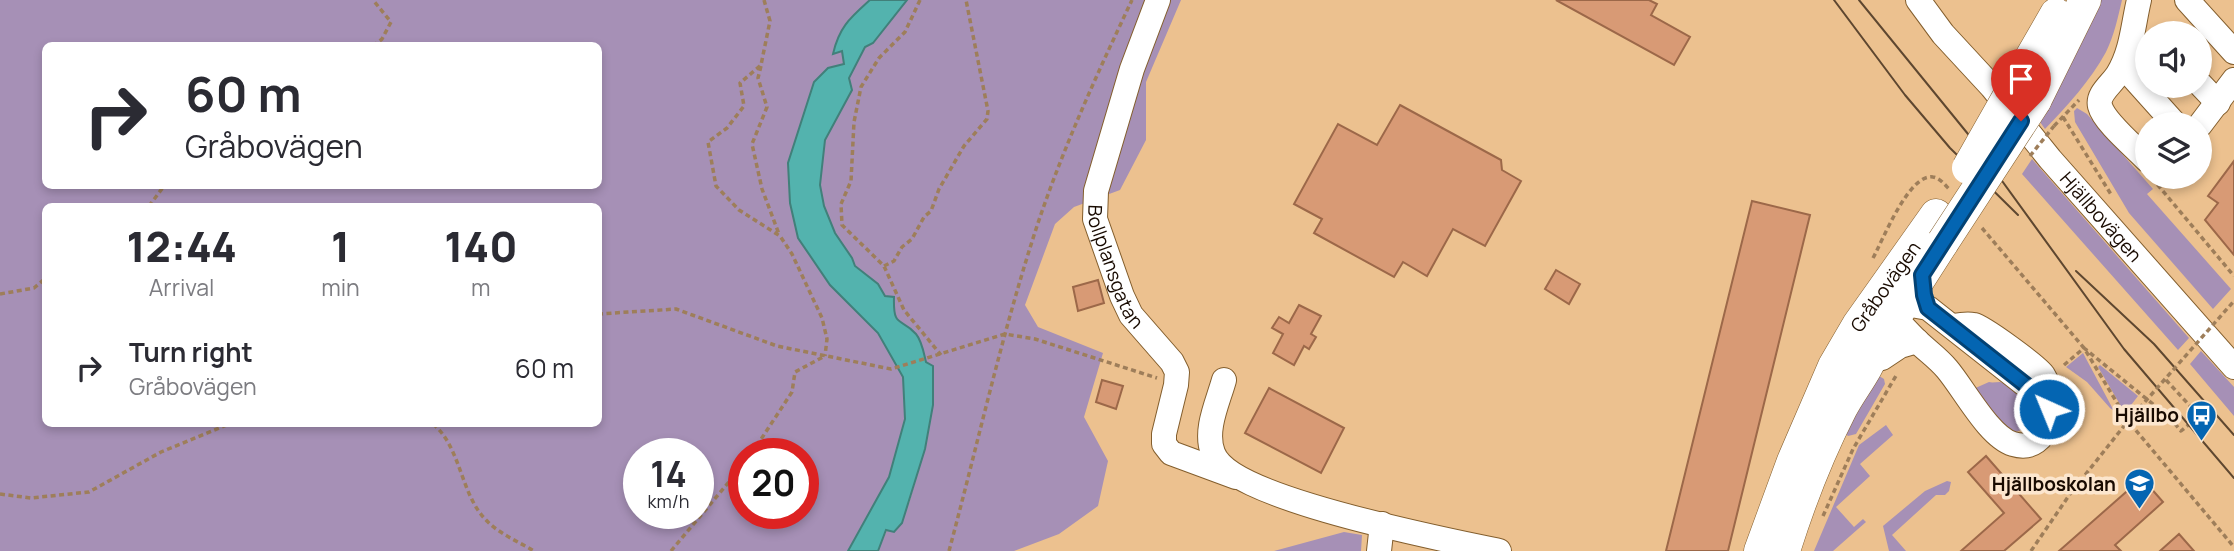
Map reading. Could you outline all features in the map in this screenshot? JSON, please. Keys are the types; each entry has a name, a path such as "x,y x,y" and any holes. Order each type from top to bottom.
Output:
{"main road":[{"name":"Gråbovägen","path":"2024,94 2062,0"},
{"name":"Gråbovägen","path":"1760,551 1793,461 1834,366 1858,325 1901,307 1940,228 2085,0"},
{"name":"Gråbovägen","path":"1784,551 1805,491 1842,407 1871,360 1875,348 1922,275 1940,228"}],"street":[{"name":"Bollplansgatan","path":"1158,0 1132,69 1096,191 1095,219 1131,315 1172,362 1177,372 1177,385"},
{"name":"Hjällbovägen","path":"1918,0 1943,34 1992,87 2050,159 2234,367"},
{"path":"2186,0 2234,52"},
{"path":"2135,147 2103,114 2099,103 2102,94 2123,66 2142,17"},
{"path":"2123,66 2164,112"},
{"path":"2211,112 2234,80"},
{"path":"2212,97 2218,103"},
{"path":"1901,307 1953,326 1975,325 2042,372 2049,387 2049,424 2040,439 2022,446 2008,442 1983,418 1947,369 1917,341 1901,307"},
{"path":"1871,360 1882,358 1900,346 1917,341"},
{"path":"1224,380 1209,435 1213,456 1236,477"},
{"path":"1177,385 1164,433 1164,444 1171,453 1307,505 1499,551"},
{"path":"1379,551 1381,524"}],"path":[{"path":"373,0 391,22 378,42"},
{"path":"764,0 770,21 758,78 767,107 752,144 764,197 780,236 792,254 822,318 827,339 825,356"},
{"path":"920,0 905,32 879,58 861,87 854,122 851,181 841,204 842,225 884,266 904,310 941,355"},
{"path":"884,266 894,261 902,247 912,239 924,217 931,211 939,190 964,146 987,120 988,111 966,0"},
{"path":"950,551 1005,334 1037,226 1087,95 1132,0"},
{"path":"761,65 740,83 744,106 727,128 708,142 716,186 739,210 780,236"},
{"path":"2161,189 2234,276"},
{"path":"0,294 34,288 42,281"},
{"path":"2031,551 2070,494 2127,421 2234,301"},
{"path":"602,314 676,309 777,346 891,369 1005,334 1035,339 1177,385"},
{"path":"1821,522 1869,418 1917,341"},
{"path":"2064,365 2084,348 2170,418 2181,431 2192,422"},
{"path":"762,438 792,392 795,372 825,356"},
{"path":"2165,380 2192,408"},
{"path":"2127,421 2234,547"},
{"path":"0,494 31,498 89,492 162,452 222,427"},
{"path":"436,427 445,435 478,511 489,523 534,551"},
{"path":"671,551 728,483"}],"shaded area":[{"path":"0,0 870,0 849,19 834,54 842,51 844,64 814,82 800,125 830,285 878,333 903,377 905,420 889,477 848,551 0,551"},
{"path":"907,0 1181,0 1146,82 1146,140 1120,190 1074,207 1055,224 1025,305 1038,327 1103,353 1084,417 1108,461 1098,506 1059,534 1014,551 878,551 887,530 909,503 925,449 933,405 933,366 926,362 916,335 899,322 878,284 855,266 835,233 824,206 820,185 825,140 851,90 849,78 865,47 873,42"},
{"path":"2092,0 2122,0 2111,40 2086,83 2045,129 2035,115"},
{"path":"2077,108 2087,114 2135,169 2135,189 2153,189 2147,194 2231,289 2213,309 2129,213 2075,122 2074,111"},
{"path":"2032,159 2189,338 2178,350 2022,174"},
{"path":"2201,351 2234,387 2234,416 2190,364"},
{"path":"2083,353 2114,411 2087,382 2066,367"},
{"path":"2100,365 2138,396 2125,413 2098,367"},
{"path":"1876,374 1884,379 1885,384 1856,434 1848,436 1844,432"},
{"path":"1989,382 2006,384 2028,402 2033,414 2028,425 2012,433 1971,390"},
{"path":"1886,425 1893,435 1860,464 1870,476 1836,507 1854,527 1863,519 1866,522 1833,551 1814,551 1859,445"},
{"path":"1947,481 1951,482 1945,495 1936,495 1892,535 1906,551 1889,551 1883,526 1925,491"},
{"path":"1344,532 1362,535 1361,551 1274,551"}],"water":[{"path":"870,0 907,0 873,43 865,47 849,78 852,90 825,140 820,185 824,206 835,233 855,266 878,284 885,296 894,297 897,318 920,340 926,362 933,366 933,405 925,449 902,523 894,532 886,530 878,551 848,551 889,477 905,419 903,377 878,333 830,285 798,238 790,203 788,163 814,82 828,68 844,64 842,51 833,54 838,37 851,18"}],"building":[{"path":"1556,0 1649,0 1657,4 1651,15 1690,37 1674,65"},
{"path":"1400,105 1501,160 1502,170 1521,181 1485,246 1453,229 1427,276 1403,262 1394,277 1314,233 1322,219 1294,204 1338,124 1377,145"},
{"path":"2234,161 2234,255 2205,220 2218,203 2208,196"},
{"path":"1752,201 1810,215 1728,551 1666,551"},
{"path":"1556,270 1580,284 1569,304 1545,289"},
{"path":"1098,280 1104,303 1078,311 1073,287"},
{"path":"1299,305 1321,316 1311,334 1316,337 1309,349 1304,346 1294,365 1273,353 1283,334 1272,328 1279,317 1289,323"},
{"path":"1102,380 1123,386 1116,409 1096,402"},
{"path":"1269,388 1344,428 1321,473 1245,433"},
{"path":"1986,456 2041,519 2004,551 1961,551 2004,513 1968,472"},
{"path":"2142,478 2163,502 2115,545 2121,551 2059,551"},
{"path":"2179,534 2194,551 2160,551"}],"tram line":[{"path":"1834,0 1905,95 1950,148 2018,215"},
{"path":"1859,0 1968,134 2124,349 2234,478"},
{"path":"2076,271 2154,344 2234,435"}],"place":[{"name":"Hjällbo","path":"2202,442"},
{"name":"Hjällboskolan","path":"2139,511"}],"route":[{"path":"2021,121 1922,275 1928,308 2036,393 2049,409"}]}
